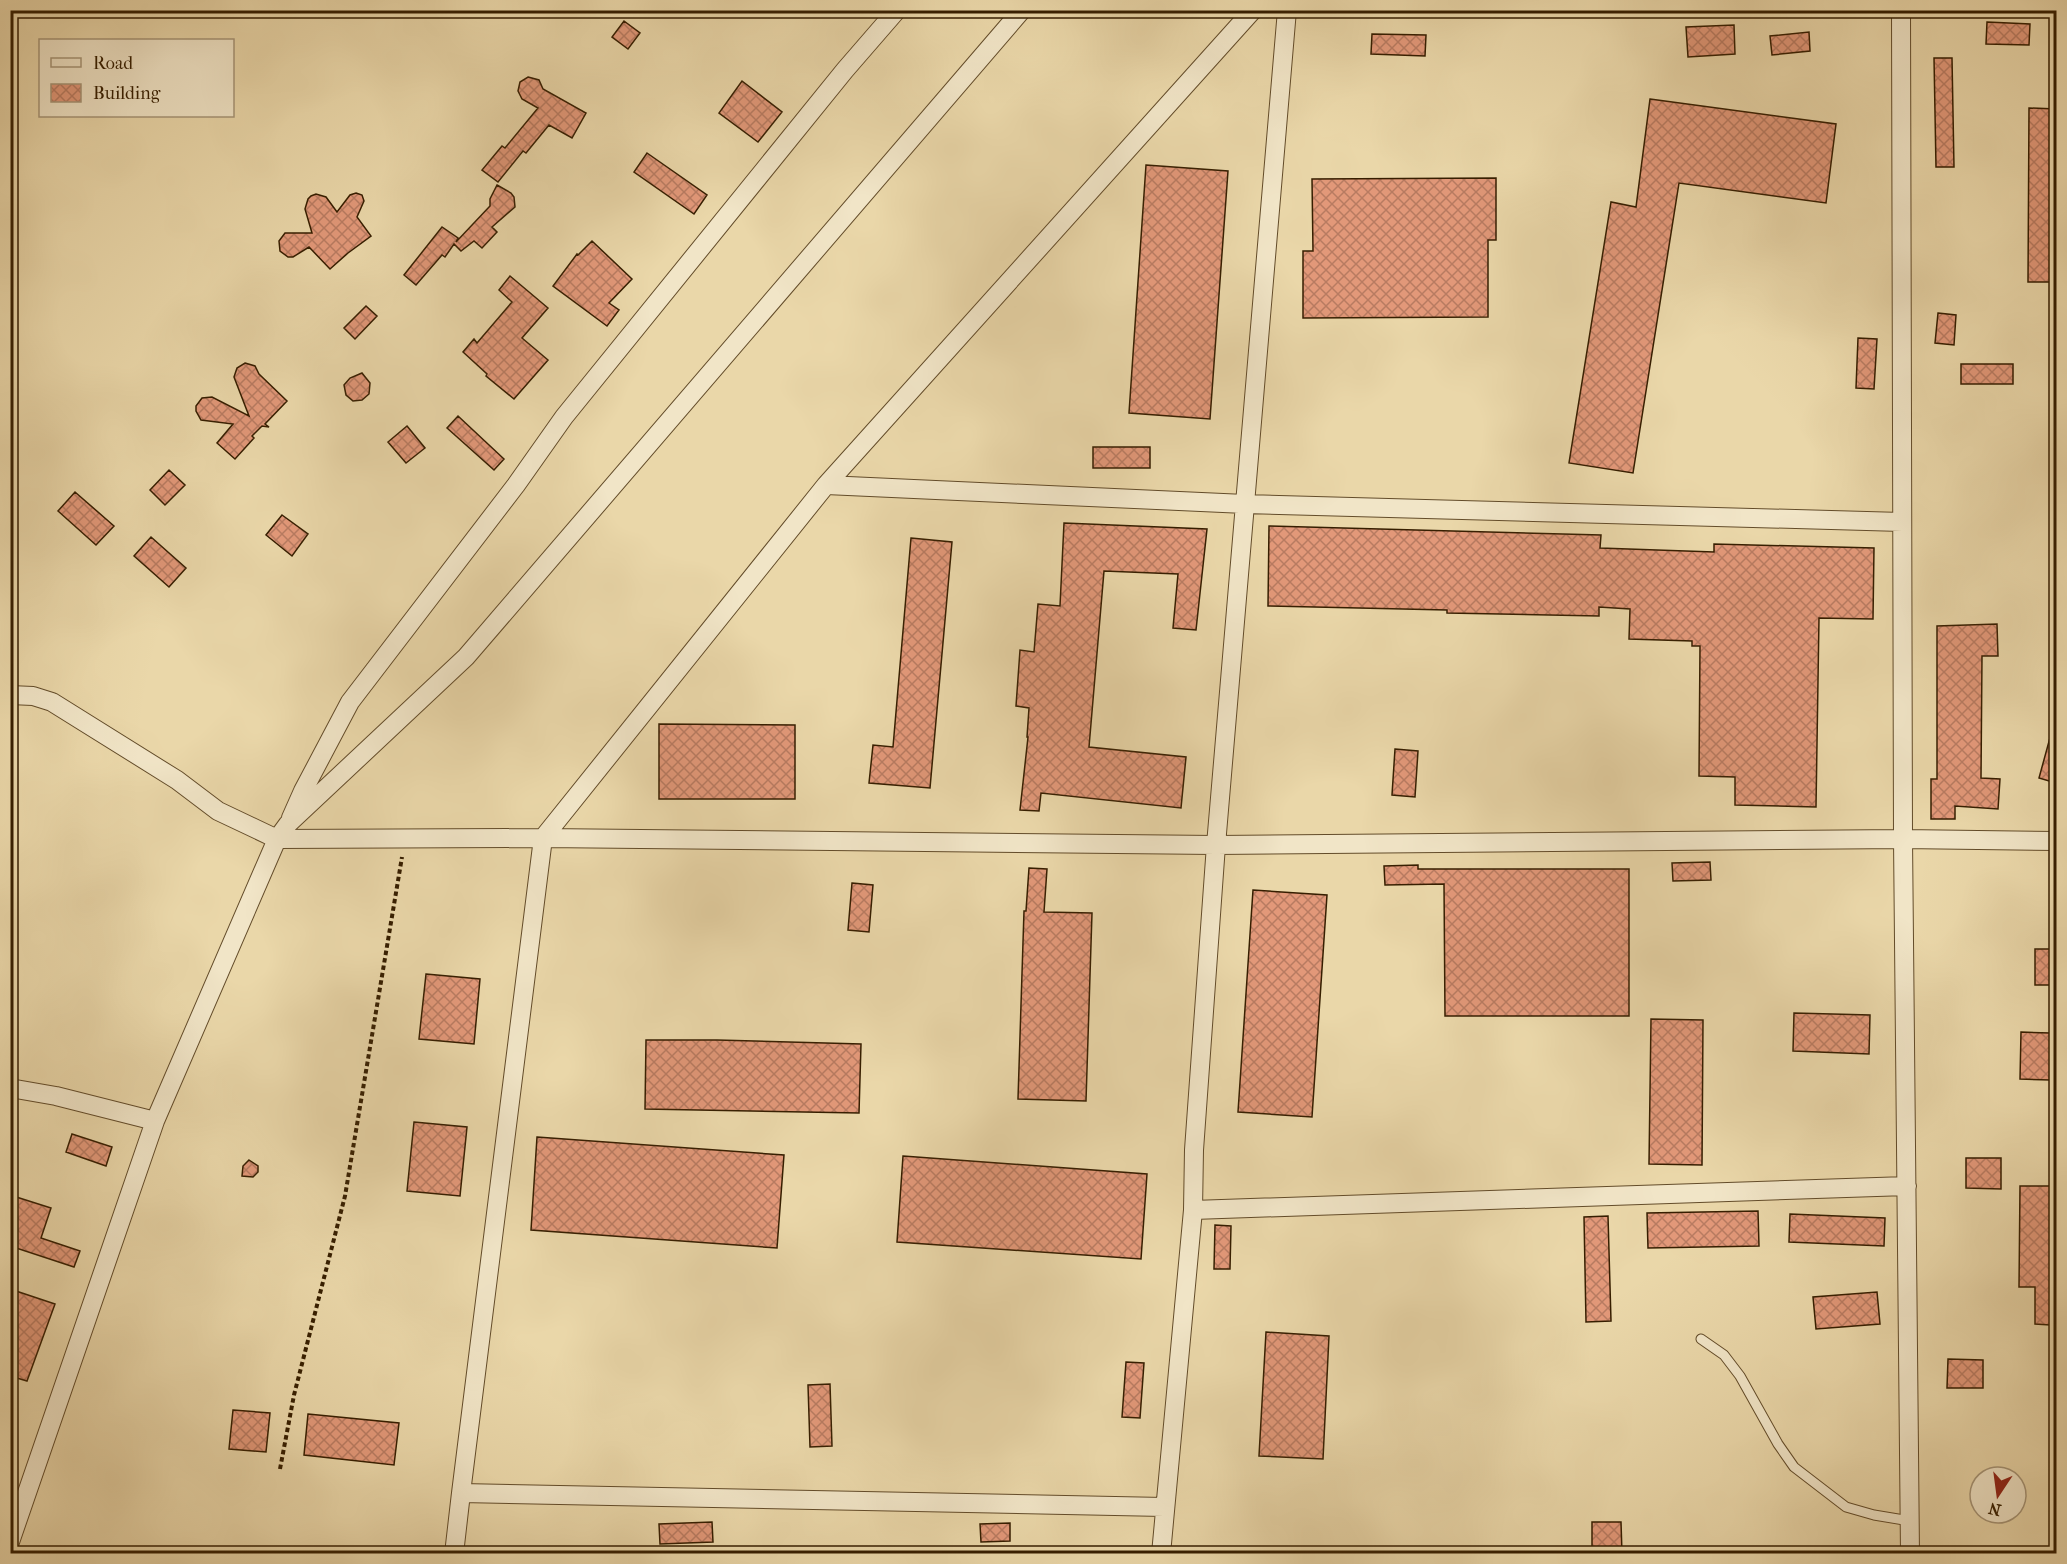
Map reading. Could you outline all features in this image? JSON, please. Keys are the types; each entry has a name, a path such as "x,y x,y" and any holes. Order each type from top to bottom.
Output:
{"street":[{"path":"288,824 350,702 516,485 564,417 845,70 897,10"},
{"path":"10,1542 155,1121 277,839 288,824 466,657 1022,10"},
{"path":"454,1554 543,838 826,485 1252,10"},
{"path":"1161,1554 1193,1210 1194,1150 1216,844 1287,10"},
{"path":"1901,10 1903,839 1910,1554"},
{"path":"826,485 1245,504 1902,522"},
{"path":"10,695 33,696 52,702 177,780 218,811 277,839 543,838 1216,844 1903,839 2056,841"},
{"path":"10,1088 56,1095 155,1121"},
{"path":"1193,1210 1907,1186"},
{"path":"461,1493 1164,1507"}],"lane":[{"path":"1701,1339 1724,1355 1740,1376 1778,1444 1794,1467 1846,1507 1874,1515 1910,1521"}],"path":[{"path":"280,1469 294,1395 345,1196 406,839"}],"building":[{"path":"624,21 640,33 628,49 612,37"},
{"path":"1987,22 2030,24 2029,45 1986,44"},
{"path":"1734,25 1735,54 1688,57 1686,27"},
{"path":"1809,32 1810,51 1772,55 1770,36"},
{"path":"1372,34 1426,35 1425,56 1371,54"},
{"path":"1934,58 1952,58 1954,167 1936,167"},
{"path":"528,77 539,80 543,89 586,113 572,138 549,125 526,153 523,151 498,182 482,170 502,146 505,148 538,108 522,99 518,91 520,82"},
{"path":"742,81 782,112 758,142 719,113"},
{"path":"1650,99 1836,124 1826,203 1679,183 1633,473 1569,463 1611,202 1636,207"},
{"path":"2029,108 2056,109 2056,282 2028,282"},
{"path":"647,153 707,195 694,214 634,172"},
{"path":"1146,165 1228,171 1210,419 1129,413"},
{"path":"1496,178 1496,240 1488,240 1488,317 1303,318 1303,251 1313,251 1312,179"},
{"path":"497,185 511,193 515,207 492,227 497,232 482,248 474,241 461,251 454,244 445,257 442,255 416,285 404,275 442,227 458,238 456,242 490,206 490,199"},
{"path":"356,193 362,195 364,201 357,217 371,236 330,269 309,247 293,257 288,257 280,251 279,241 285,233 312,233 305,209 311,196 316,194 326,197 337,212 350,195"},
{"path":"592,241 632,279 609,303 619,310 607,326 553,286 577,254"},
{"path":"510,276 548,308 522,338 548,360 514,399 486,376 487,374 463,352 474,339 477,343 512,302 499,290"},
{"path":"366,306 377,316 355,339 344,328"},
{"path":"1938,313 1956,315 1954,345 1935,343"},
{"path":"1858,338 1877,339 1874,389 1856,388"},
{"path":"245,363 255,366 259,374 287,401 265,424 269,427 262,426 235,459 217,443 233,424 201,420 196,406 202,398 212,397 249,416 234,377 237,368"},
{"path":"1961,364 2013,364 2013,384 1961,384"},
{"path":"362,373 370,383 369,394 362,400 353,401 346,395 344,385 350,378"},
{"path":"458,416 504,459 494,470 447,428"},
{"path":"407,426 425,448 406,463 388,442"},
{"path":"1093,447 1150,447 1150,468 1093,468"},
{"path":"169,470 185,485 165,505 150,490"},
{"path":"75,492 114,526 96,545 58,511"},
{"path":"282,515 308,534 292,556 266,535"},
{"path":"1064,523 1207,529 1196,630 1173,628 1178,574 1104,571 1089,747 1186,757 1181,808 1041,793 1039,811 1020,810 1029,708 1016,706 1020,650 1034,652 1038,604 1060,606"},
{"path":"1269,526 1601,535 1600,548 1714,552 1714,544 1874,548 1873,619 1819,618 1816,807 1735,805 1735,777 1699,776 1700,646 1692,646 1692,641 1629,639 1630,609 1599,607 1599,616 1268,606"},
{"path":"151,537 186,568 169,587 134,556"},
{"path":"911,538 952,542 930,788 869,783 873,745 893,747"},
{"path":"1997,624 1998,656 1982,656 1981,778 2000,779 1998,809 1955,806 1955,819 1931,819 1931,779 1937,779 1937,626"},
{"path":"659,724 795,725 795,799 659,799"},
{"path":"2051,734 2056,735 2056,783 2039,778"},
{"path":"1395,749 1418,751 1415,797 1392,795"},
{"path":"1710,862 1711,880 1673,881 1672,863"},
{"path":"1418,865 1418,869 1629,869 1629,1016 1445,1016 1444,884 1385,885 1384,866"},
{"path":"1029,868 1047,869 1044,912 1092,913 1086,1101 1018,1099 1024,911 1026,911"},
{"path":"852,883 873,885 869,932 848,930"},
{"path":"1253,890 1327,895 1312,1117 1238,1112"},
{"path":"2035,949 2050,949 2050,985 2035,985"},
{"path":"426,974 480,979 474,1044 419,1039"},
{"path":"1794,1013 1870,1015 1869,1054 1793,1051"},
{"path":"1651,1019 1703,1020 1702,1165 1649,1164"},
{"path":"2021,1032 2050,1033 2050,1080 2020,1079"},
{"path":"646,1040 861,1044 859,1113 645,1109"},
{"path":"414,1122 467,1127 460,1196 407,1191"},
{"path":"72,1134 112,1147 106,1166 66,1152"},
{"path":"537,1137 784,1155 777,1248 531,1230"},
{"path":"903,1156 1147,1174 1141,1259 897,1242"},
{"path":"1966,1158 2001,1158 2001,1189 1966,1188"},
{"path":"249,1160 258,1166 258,1172 253,1177 242,1176 243,1166"},
{"path":"2020,1186 2052,1186 2050,1325 2035,1324 2035,1287 2019,1287"},
{"path":"10,1195 51,1208 41,1238 80,1251 74,1267 10,1246"},
{"path":"1758,1211 1759,1246 1648,1248 1647,1213"},
{"path":"1790,1214 1885,1218 1884,1246 1789,1242"},
{"path":"1608,1216 1611,1321 1586,1322 1584,1217"},
{"path":"1215,1225 1231,1226 1230,1269 1214,1269"},
{"path":"10,1289 55,1304 27,1381 10,1376"},
{"path":"1877,1292 1880,1324 1816,1329 1813,1297"},
{"path":"1266,1332 1329,1336 1323,1459 1259,1456"},
{"path":"1948,1359 1983,1360 1983,1388 1947,1388"},
{"path":"1126,1362 1144,1363 1140,1418 1122,1417"},
{"path":"830,1384 832,1446 810,1447 808,1385"},
{"path":"233,1410 270,1413 266,1452 229,1449"},
{"path":"308,1414 399,1423 394,1465 304,1455"},
{"path":"712,1522 713,1542 660,1544 659,1524"},
{"path":"1592,1522 1621,1522 1622,1554 1592,1554"},
{"path":"1010,1523 1010,1541 981,1542 980,1524"}]}
